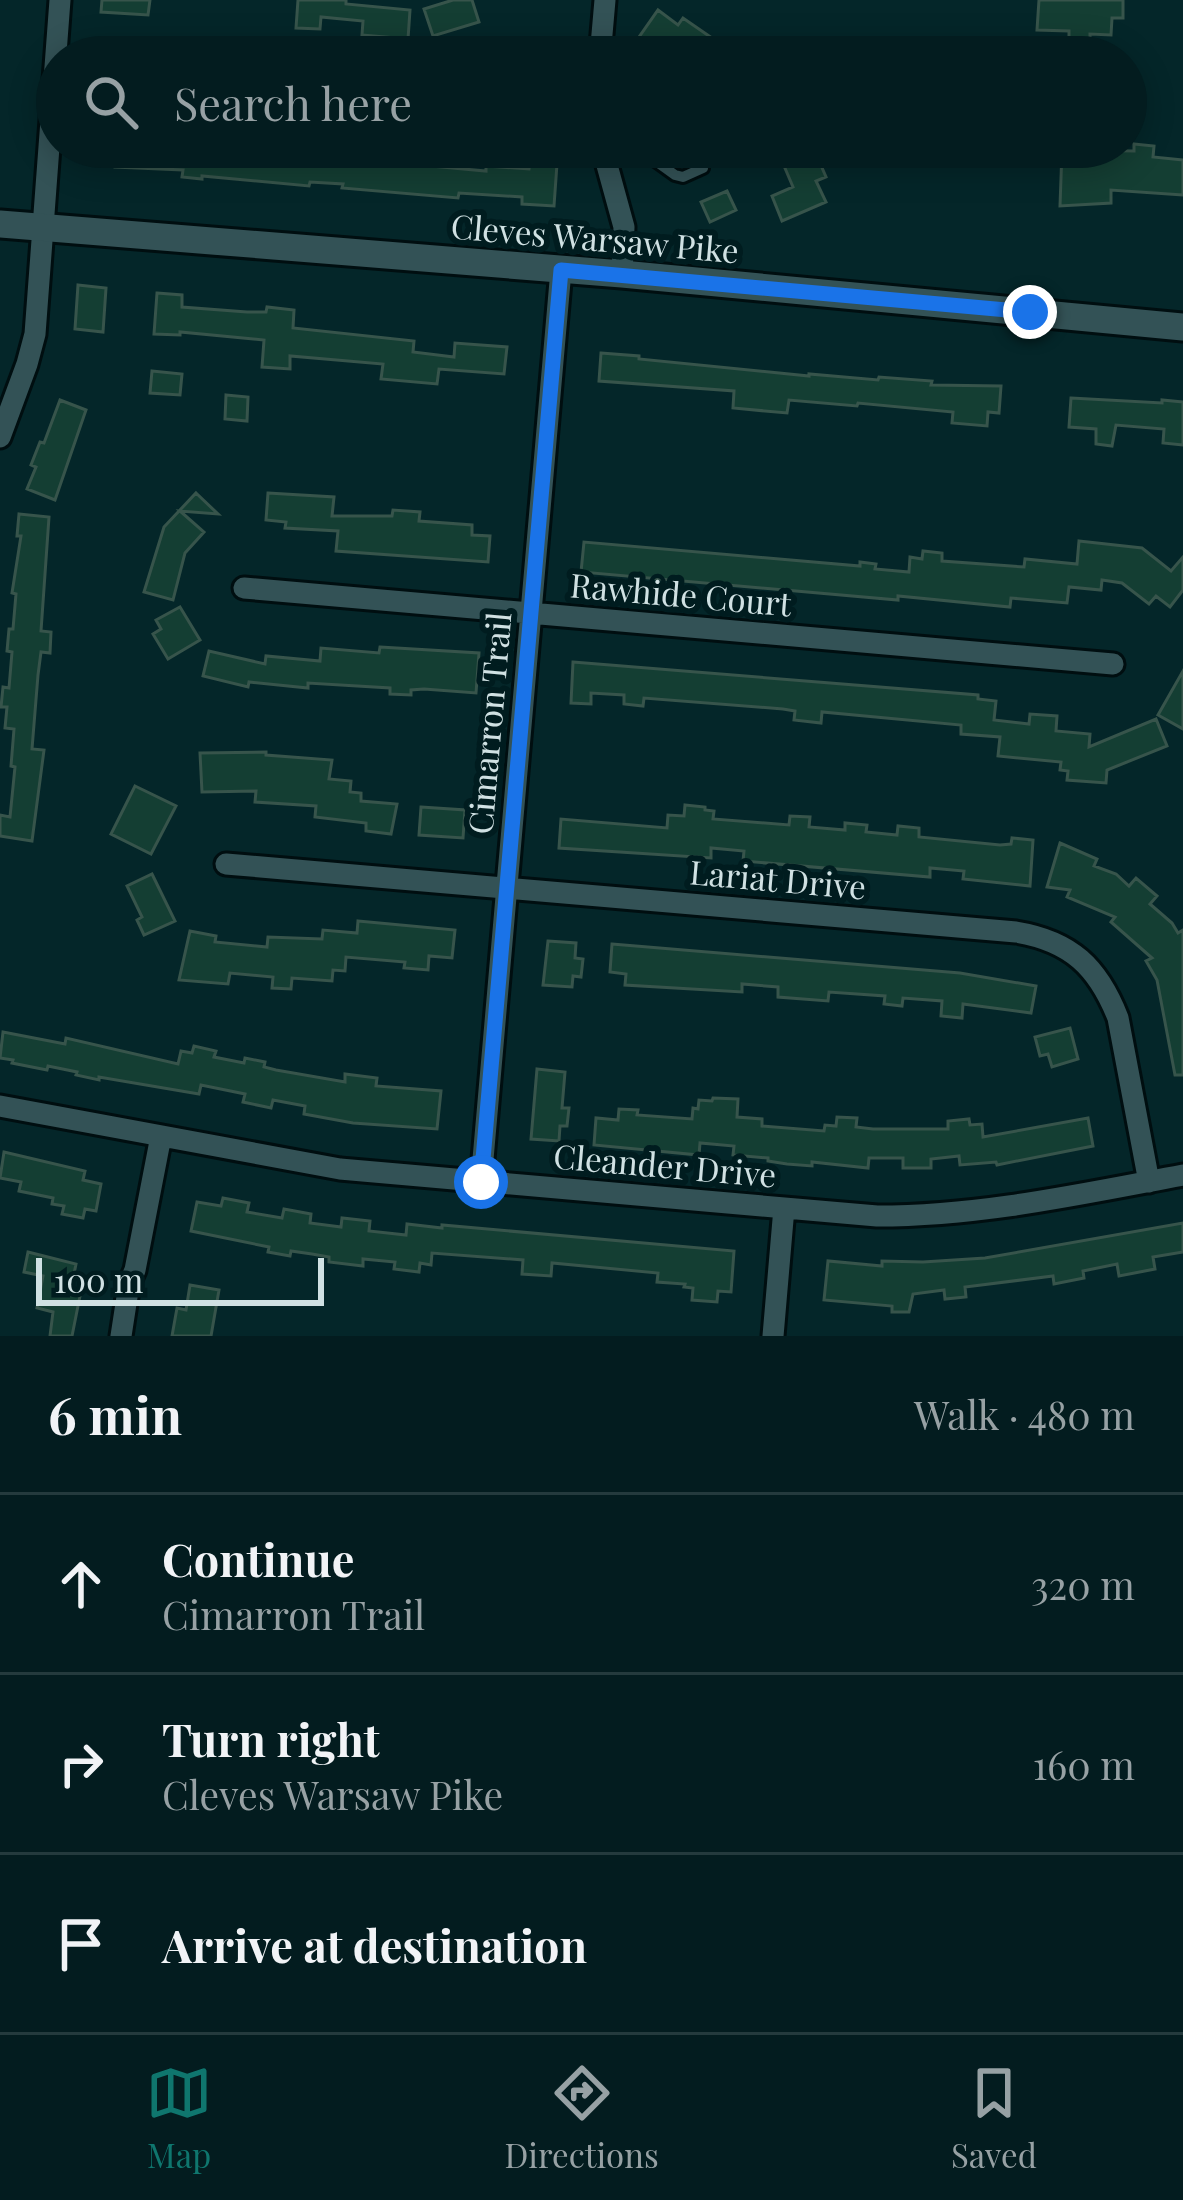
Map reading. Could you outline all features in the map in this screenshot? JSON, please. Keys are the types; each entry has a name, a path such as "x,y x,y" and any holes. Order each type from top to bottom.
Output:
{"street":[{"path":"57,36 60,0"},
{"path":"602,36 605,0"},
{"path":"0,437 34,334 48,168"},
{"path":"609,168 624,227 622,274"},
{"name":"Cleves Warsaw Pike","path":"0,224 622,274 1183,327"},
{"name":"Cimarron Trail","path":"481,1182 561,270"},
{"name":"Rawhide Court","path":"244,588 1113,664"},
{"name":"Lariat Drive","path":"226,864 1016,932 1051,940 1081,958 1108,993 1118,1018 1149,1182"},
{"name":"Cleander Drive","path":"0,1106 340,1169 877,1216 996,1210 1183,1175"},
{"path":"122,1336 160,1136"},
{"path":"773,1336 784,1208"}],"lane":[{"path":"665,168 683,176 701,168"}],"building":[{"path":"102,0 150,0 148,15 101,12"},
{"path":"298,0 346,0 346,4 410,10 408,36 362,35 363,21 321,17 320,29 296,28"},
{"path":"472,0 479,22 433,36 424,9"},
{"path":"1039,0 1123,0 1123,18 1112,18 1111,35 1069,36 1069,31 1037,30"},
{"path":"658,10 678,25 683,18 709,36 640,36"},
{"path":"1147,145 1154,146 1153,157 1183,160 1183,195 1111,190 1111,203 1060,206 1061,168 1147,168"},
{"path":"138,168 557,168 554,206 522,204 522,197 459,193 458,198 342,188 343,184 202,179 182,177 183,170"},
{"path":"785,168 822,168 826,177 816,181 826,202 782,221 772,196 793,187"},
{"path":"727,191 736,210 710,222 701,202"},
{"path":"78,285 106,288 103,332 75,329"},
{"path":"157,293 182,295 182,307 294,310 293,328 414,341 413,352 454,357 455,343 507,347 504,374 439,369 437,384 381,379 383,364 290,356 290,369 262,367 264,340 154,334"},
{"path":"601,353 809,376 1001,386 999,413 988,412 987,426 952,423 953,412 858,403 789,400 787,413 733,408 734,391 599,381"},
{"path":"152,371 182,374 180,395 150,393"},
{"path":"226,395 248,397 247,421 225,419"},
{"path":"1071,398 1183,402 1183,445 1163,443 1164,429 1116,425 1112,446 1096,444 1096,429 1069,427"},
{"path":"60,400 86,410 55,500 27,489 36,467 31,465"},
{"path":"196,493 218,514 180,511 204,532 185,553 173,600 144,592 164,527"},
{"path":"268,493 334,497 332,516 392,516 393,510 420,512 419,521 472,525 472,535 490,536 488,562 336,551 338,531 285,528 286,522 266,520"},
{"path":"19,514 49,517 41,631 51,632 50,653 41,652 38,675 32,749 44,750 32,841 0,836 0,815 10,817 15,767 11,766 14,729 5,728 7,707 1,707 3,687 9,688 12,652 7,651 9,629 13,629"},
{"path":"1079,541 1142,548 1171,571 1183,557 1183,590 1170,607 1156,596 1149,604 1122,583 1102,580 1101,590 1069,587 1067,603 1011,598 1010,607 581,572 584,542 860,566 860,562 876,564 875,569 909,572 910,557 922,559 923,551 942,553 942,561 1024,567 1025,559 1077,564"},
{"path":"180,607 200,640 168,659 153,634 161,629 156,620"},
{"path":"380,647 479,653 476,693 424,689 411,690 411,695 390,694 390,688 308,683 308,688 249,682 248,687 203,676 209,651 265,664 266,656 320,661 321,648 379,653"},
{"path":"573,662 978,695 978,699 996,701 994,720 1029,724 1030,714 1057,716 1056,731 1090,734 1089,747 1156,719 1167,746 1107,770 1106,783 1067,780 1068,771 1060,770 1061,762 998,756 1000,737 961,734 961,725 822,712 821,723 794,720 795,711 783,709 644,698 643,706 624,704 624,695 591,693 591,704 571,703"},
{"path":"1183,671 1183,729 1158,715"},
{"path":"266,752 332,760 329,779 351,781 350,792 361,793 361,801 397,804 391,834 366,831 366,823 315,817 316,806 255,802 256,791 202,792 200,753"},
{"path":"135,786 176,806 151,854 111,834"},
{"path":"685,805 714,811 713,819 789,825 790,816 810,817 809,827 845,830 845,823 867,825 866,832 897,835 898,826 919,828 919,837 1000,845 1011,844 1012,838 1033,840 1030,886 963,879 964,871 930,868 930,877 743,861 744,851 711,848 711,858 559,848 561,819 667,828 668,815 684,816"},
{"path":"421,807 465,810 463,838 419,835"},
{"path":"1060,843 1097,859 1094,866 1116,874 1129,886 1136,878 1157,896 1150,904 1178,933 1183,930 1183,1075 1175,1075 1157,980 1146,961 1152,958 1111,922 1115,917 1067,897 1070,890 1047,887"},
{"path":"152,874 175,921 144,935 137,920 142,917 127,886"},
{"path":"358,921 455,930 452,958 429,956 428,970 404,968 405,962 346,957 345,971 333,970 332,981 292,978 291,989 272,988 273,977 230,973 228,984 179,980 190,931 216,936 215,942 267,947 268,937 322,939 323,930 357,933"},
{"path":"548,941 576,943 575,958 583,959 581,977 573,976 572,987 543,985"},
{"path":"612,944 960,973 1036,986 1031,1013 963,1004 962,1018 941,1016 942,1001 903,998 902,1006 884,1004 885,996 829,992 828,1001 778,997 778,987 742,984 742,992 625,985 626,974 610,972"},
{"path":"1070,1028 1078,1059 1052,1067 1048,1054 1040,1056 1035,1037"},
{"path":"3,1032 65,1044 66,1038 178,1064 181,1051 192,1053 194,1046 216,1051 214,1057 265,1062 264,1067 276,1070 345,1082 345,1074 377,1078 376,1086 441,1091 437,1129 353,1123 304,1114 305,1106 273,1100 271,1108 243,1102 245,1094 201,1085 199,1094 12,1063 0,1058"},
{"path":"537,1069 565,1072 562,1108 569,1108 559,1141 531,1139"},
{"path":"738,1099 737,1117 762,1119 762,1126 824,1131 825,1125 836,1126 837,1117 857,1118 856,1127 873,1129 948,1129 948,1121 969,1119 970,1125 982,1124 983,1137 1088,1118 1093,1146 997,1165 960,1165 959,1156 931,1159 931,1168 903,1168 903,1158 869,1158 868,1168 787,1164 733,1155 734,1146 700,1143 699,1155 594,1145 596,1118 618,1120 619,1109 692,1119 699,1100"},
{"path":"4,1152 85,1171 83,1180 101,1184 96,1211 85,1209 83,1218 62,1214 64,1206 52,1204 53,1198 19,1191 21,1182 0,1178"},
{"path":"223,1198 249,1203 247,1212 282,1218 284,1209 311,1214 310,1223 341,1227 342,1218 370,1221 369,1231 406,1235 407,1224 442,1225 734,1251 731,1292 718,1291 717,1302 692,1300 693,1288 657,1282 658,1273 552,1263 551,1276 522,1274 523,1260 432,1253 431,1265 420,1263 419,1272 394,1269 395,1262 363,1259 363,1266 329,1262 329,1257 312,1254 268,1252 269,1247 191,1231 197,1202 221,1206"},
{"path":"1183,1223 1183,1252 1153,1257 1155,1269 1119,1276 1117,1264 1083,1271 1084,1278 1054,1284 1053,1276 965,1287 966,1297 945,1299 944,1290 913,1294 909,1312 824,1300 828,1261 882,1266 882,1261 985,1258"},
{"path":"28,1252 76,1264 71,1289 81,1291 72,1336 50,1336 53,1312 37,1308 43,1276 24,1272"},
{"path":"190,1285 219,1290 211,1336 172,1336 177,1308 186,1310"}],"route":[{"path":"481,1182 561,270 1030,312"}]}
